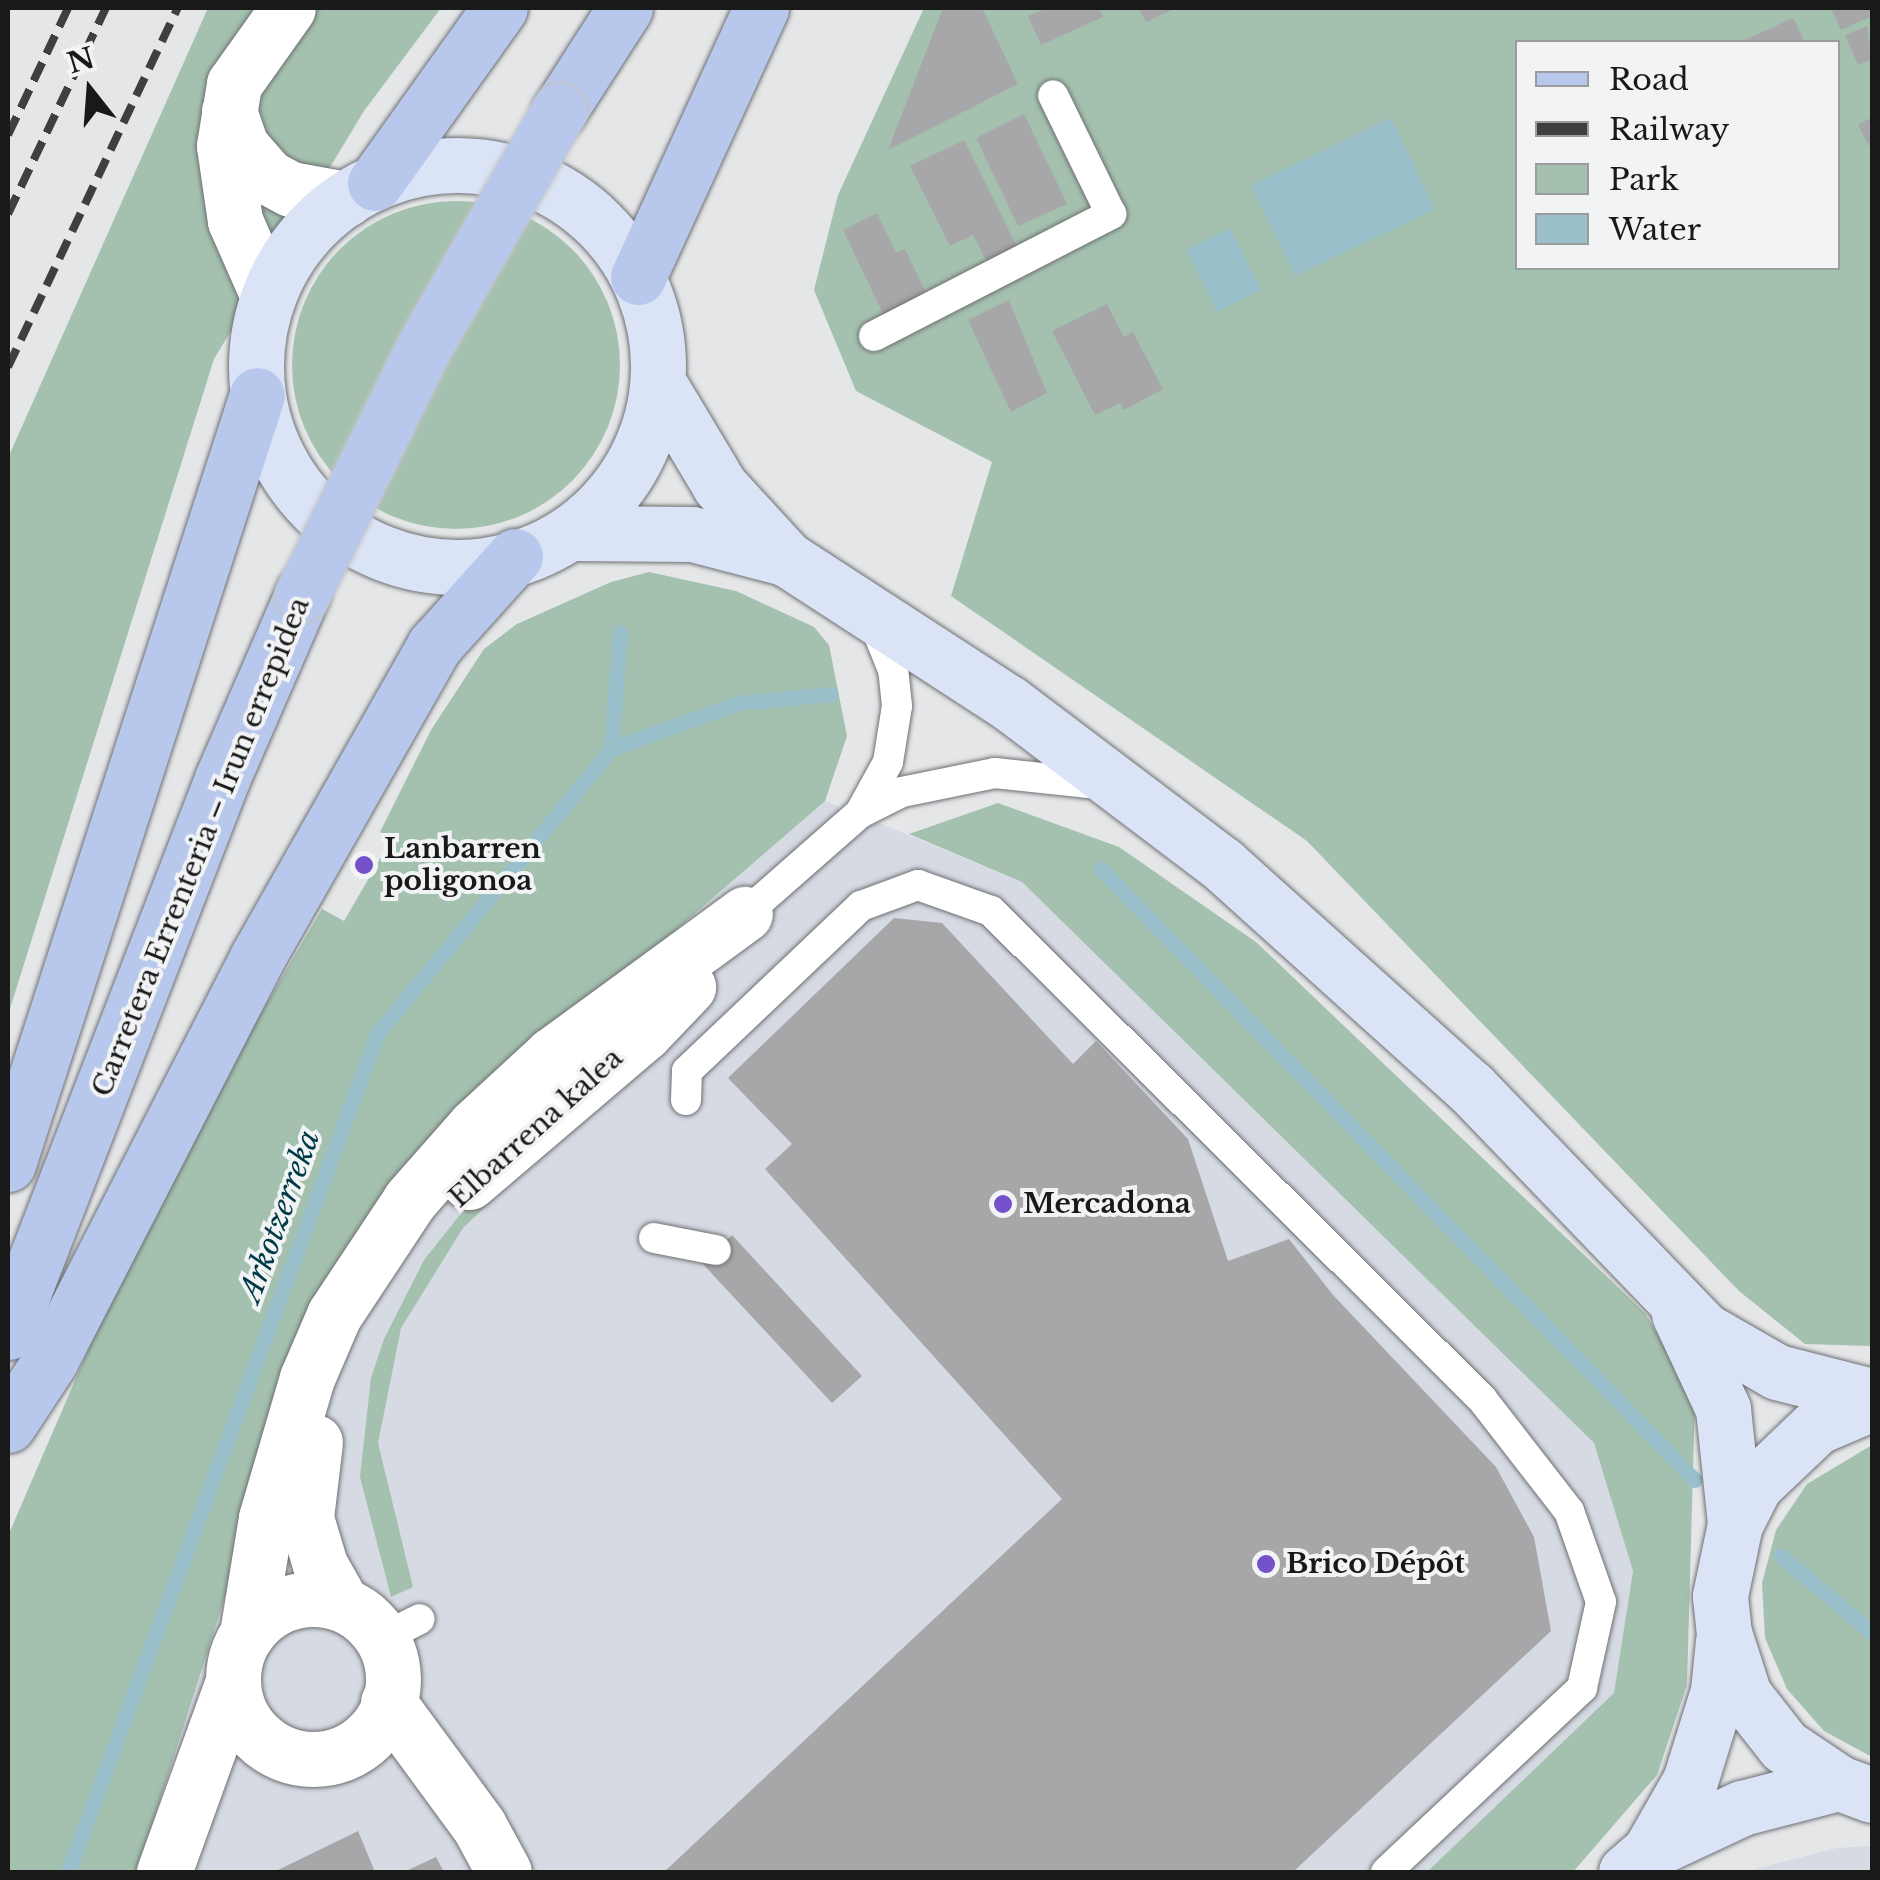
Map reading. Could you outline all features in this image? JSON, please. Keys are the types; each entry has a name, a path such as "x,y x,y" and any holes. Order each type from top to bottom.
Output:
{"main road":[{"path":"361,191 500,8"},
{"name":"Carretera Errenteria – Irun errepidea","path":"8,1332 222,779 304,593 423,349 559,111 624,8"},
{"path":"638,277 762,8"},
{"path":"8,1164 257,395"},
{"path":"8,1425 50,1361 257,958 434,646 515,556"}],"street":[{"path":"268,296 235,221 226,184 228,108 234,84 288,8"},
{"path":"228,108 241,146 268,176 292,189 361,191 448,166 521,176 597,221 638,277 656,328 658,384 632,468 572,533"},
{"path":"361,191 286,258 268,296 256,345 257,395 280,464 300,494 355,541 424,566 460,568 515,556 572,533 692,534 788,559"},
{"path":"658,384 720,486 788,559 865,607 1138,798 1348,972 1471,1088 1672,1303 1704,1330 1777,1372 1872,1400"},
{"name":"Elbarrena kalea","path":"388,1702 391,1663 381,1621 312,1543 305,1493 323,1413 368,1308 398,1260 478,1172 644,1032 745,914"},
{"name":"Elbarrena kalea","path":"164,1872 240,1659 284,1442 334,1316 410,1200 475,1126 552,1056 745,914"},
{"name":"Elbarrena kalea","path":"475,1126 512,1112 583,1062 644,1032"},
{"path":"1672,1303 1723,1410 1735,1524 1720,1596 1724,1633 1744,1695 1784,1746 1856,1790"},
{"path":"1735,1524 1782,1453 1816,1427 1872,1400"},
{"path":"381,1621 290,1602 240,1659 252,1732 298,1758 348,1751 370,1736 388,1702 479,1826 504,1872"},
{"path":"1638,1862 1705,1744 1724,1633"},
{"path":"1638,1862 1742,1808 1856,1790"}],"lane":[{"path":"874,336 1111,214 1053,95"},
{"name":"Elbarrena kalea","path":"860,813 888,762 897,706 888,654 865,607"},
{"name":"Elbarrena kalea","path":"745,914 860,813 902,792 995,773 1066,777 1138,798"},
{"path":"644,1032 686,1085 860,906 918,885 991,911 1482,1399 1568,1511 1601,1602 1582,1688 1386,1872"},
{"path":"654,1238 716,1250"}],"shaded area":[{"path":"825,801 1022,882 1594,1443 1633,1571 1614,1694 1427,1872 137,1872 309,1334 560,1030"},
{"path":"1872,1846 1872,1872 1744,1872 1837,1848"}],"green space":[{"path":"208,8 441,8 364,111 214,359 8,1015 8,458"},
{"path":"924,8 1872,8 1871,1346 1805,1344 1739,1291 1307,841 951,596 992,462 856,391 814,290 838,195"},
{"path":"440,201 472,201 534,220 583,261 608,302 617,333 617,397 601,443 560,492 534,510 504,522 472,529 440,529 378,510 329,469 311,443 299,413 292,381 292,349 311,287 352,238 378,220 408,208"},
{"path":"649,572 736,591 814,627 829,645 847,736 825,801 560,1030 309,1334 137,1872 8,1872 8,1536 101,1320 200,1117 322,909 344,921 391,840 380,832 431,730 484,649 517,624 611,582"},
{"path":"998,803 1119,847 1256,942 1645,1313 1695,1399 1687,1685 1657,1775 1573,1872 1427,1872 1614,1693 1633,1571 1594,1443 1022,882 909,834"},
{"path":"628,1072 463,1228 401,1328 378,1443 413,1587 391,1597 360,1477 371,1378 384,1339 424,1260 459,1216"},
{"path":"1872,1445 1872,1757 1824,1731 1787,1689 1765,1638 1762,1583 1776,1530 1807,1484"}],"water":[{"path":"1391,118 1435,209 1295,276 1251,185"},
{"path":"1230,228 1261,290 1217,312 1186,250"}],"building":[{"path":"943,8 982,8 1018,84 888,150"},
{"path":"1048,8 1099,8 1103,17 1041,45 1028,16"},
{"path":"1139,8 1176,8 1146,22"},
{"path":"1831,8 1872,8 1872,16 1841,30"},
{"path":"1793,18 1804,40 1744,40"},
{"path":"1867,26 1872,59 1858,65 1845,35"},
{"path":"1024,114 1067,204 1018,226 976,138"},
{"path":"1872,117 1872,151 1858,125"},
{"path":"964,140 1017,247 987,262 973,235 950,246 910,166"},
{"path":"877,213 896,253 905,249 928,297 885,318 843,230"},
{"path":"1009,300 1047,393 1011,412 968,320"},
{"path":"1107,304 1124,337 1133,332 1163,389 1124,410 1120,403 1095,415 1052,331"},
{"name":"Brico Dépôt","path":"894,918 942,923 1073,1064 1096,1041 1188,1139 1228,1261 1289,1239 1333,1295 1496,1467 1534,1537 1551,1631 1293,1872 664,1872 1062,1499 765,1169 792,1144 728,1078"},
{"path":"732,1235 862,1376 832,1403 702,1263"},
{"path":"358,1831 375,1872 274,1872"},
{"path":"436,1857 444,1872 404,1872"}],"waterway":[{"name":"Arkotzerreka","path":"68,1872 377,1034 611,749 620,632"},
{"path":"611,749 738,703 831,694"},
{"path":"1101,869 1695,1480"},
{"path":"1781,1556 1872,1633"}],"railway":[{"path":"8,135 68,8"},
{"path":"8,214 106,8"},
{"path":"8,367 178,8"}],"place":[{"name":"Lanbarren poligonoa","path":"364,865"},
{"name":"Mercadona","path":"1003,1204"},
{"name":"Brico Dépôt","path":"1266,1564"}]}
